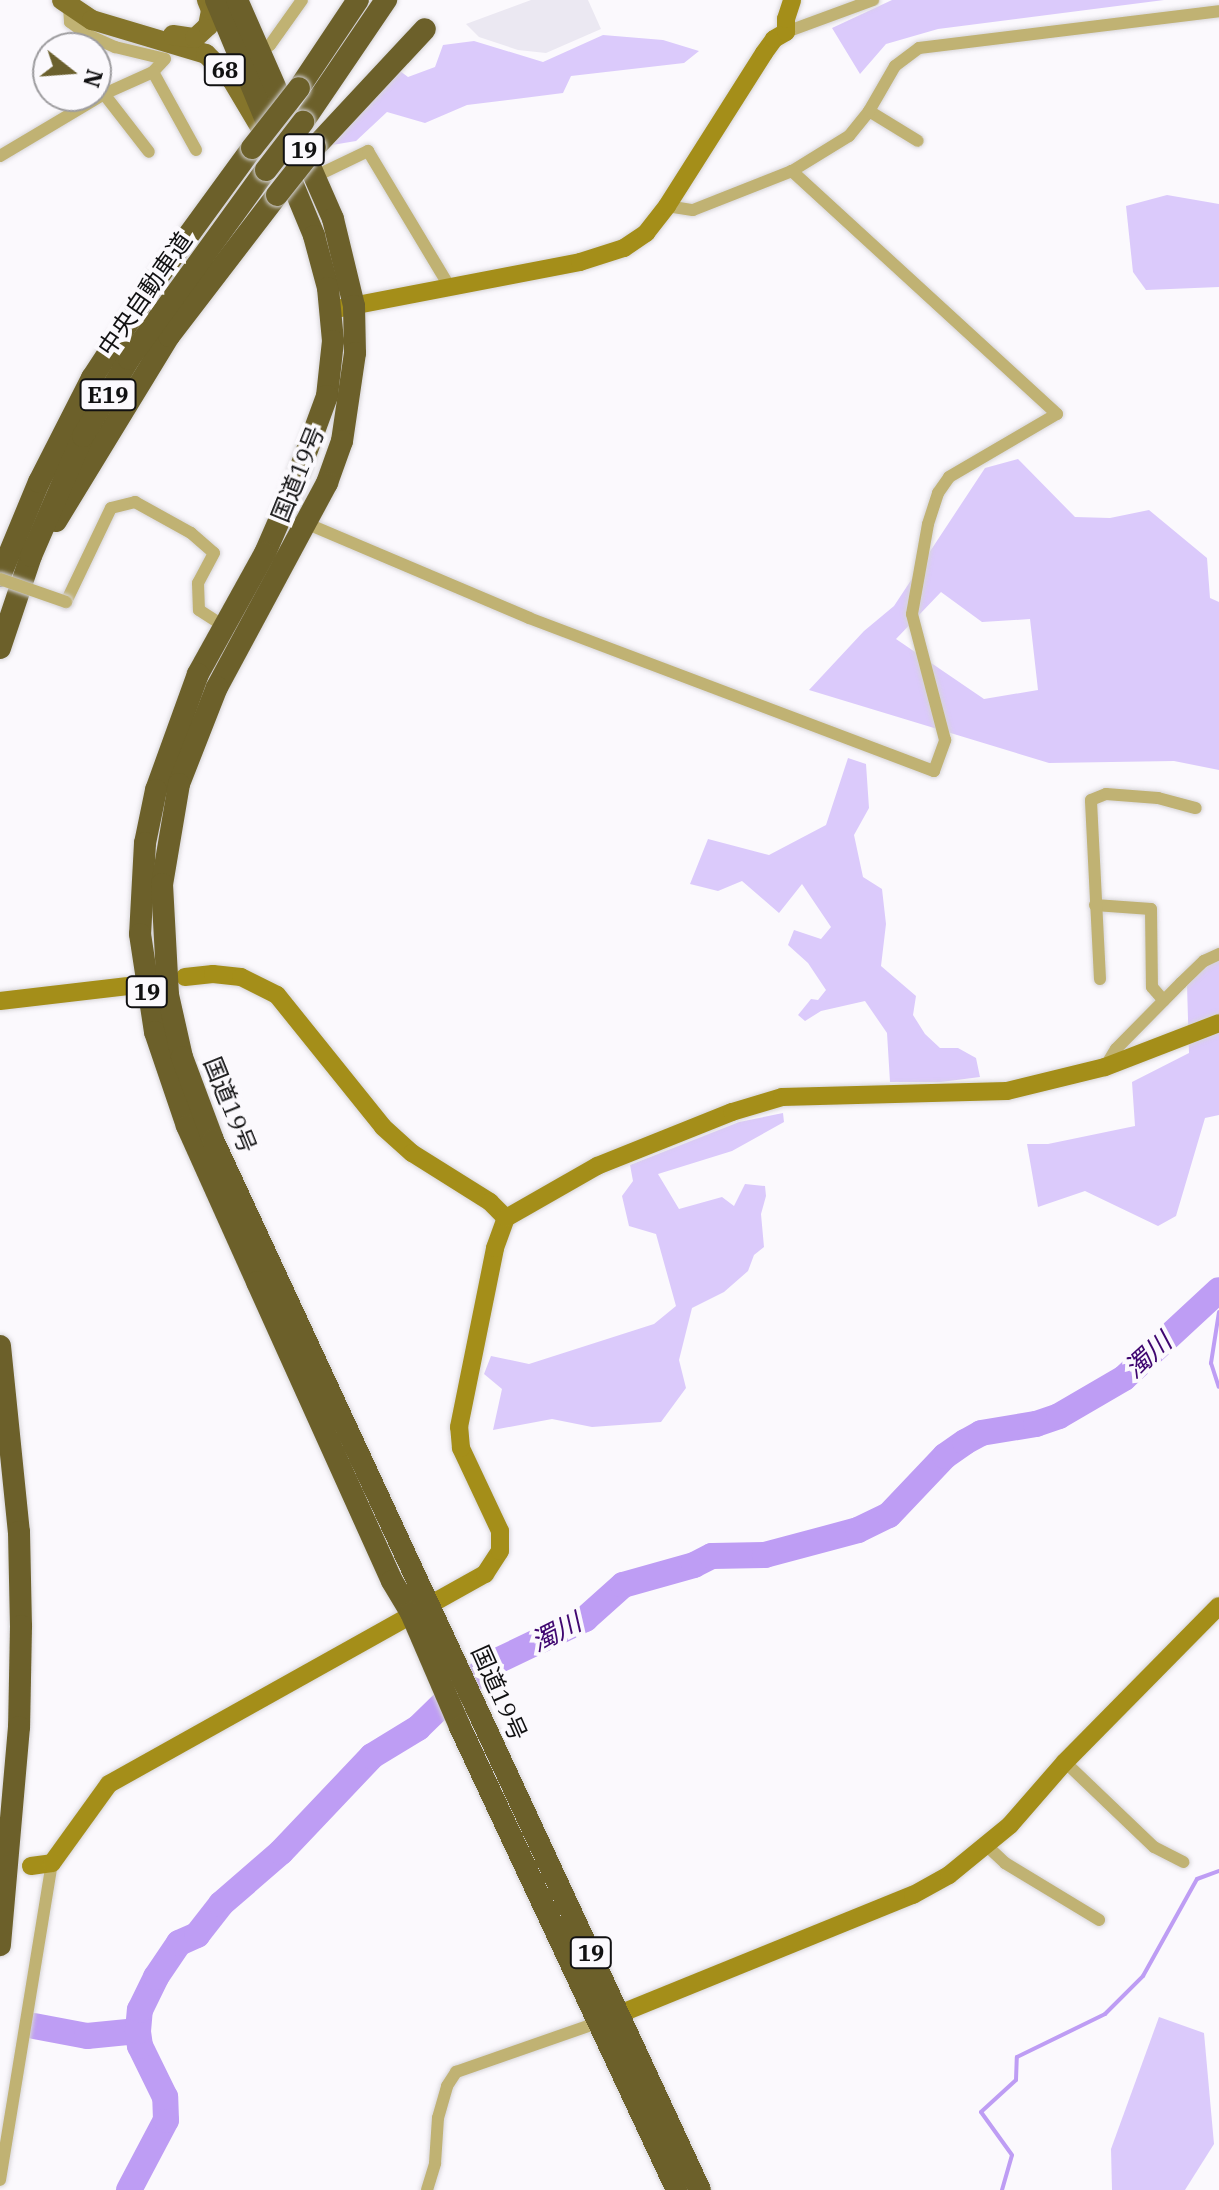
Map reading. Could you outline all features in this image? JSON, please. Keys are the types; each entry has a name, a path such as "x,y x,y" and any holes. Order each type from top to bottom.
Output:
{"highway":[{"name":"国道19号","path":"216,0 262,144 314,236 331,310 333,341 327,396 314,436 265,553 198,674 173,735 156,790 141,890 140,934 147,991 155,1032 187,1126 392,1581 419,1608"},
{"name":"国道19号","path":"237,0 333,219 354,306 354,368 345,426 327,483 308,524 217,687 179,784 162,884 168,995 182,1057 213,1140 419,1608 438,1649 481,1717 700,2190"},
{"name":"中央自動車道","path":"0,578 39,482 92,378 158,277 262,144 358,0"},
{"name":"中央自動車道","path":"0,648 31,556 83,436 129,359 303,122 386,0"},
{"path":"31,556 67,506 111,427 169,336 315,147 425,29"},
{"path":"0,1346 19,1532 21,1626 19,1727 0,1945"},
{"name":"国道19号","path":"438,1649 460,1727 677,2190"}],"main road":[{"name":"68","path":"149,36 156,33 195,38 208,26 211,10 207,0"},
{"name":"68","path":"66,4 92,20 206,54 220,64 263,132 262,144"}],"street":[{"path":"260,52 270,45 302,0"},
{"path":"786,32 792,0"},
{"path":"331,310 580,262 624,248 646,233 667,206 774,39 873,0"},
{"path":"66,4 70,22 88,35 115,47 165,59 153,72 112,90"},
{"path":"667,206 693,210 792,171 849,136 869,111 895,66 919,48 1219,11"},
{"path":"153,72 196,150"},
{"path":"112,104 149,152"},
{"path":"869,111 918,141"},
{"path":"0,156 74,112"},
{"path":"316,176 368,151 449,286"},
{"path":"308,524 529,618 934,771 945,740 912,614 928,524 938,493 949,477 1057,414 792,171"},
{"path":"0,578 66,602 111,508 135,502 191,533 214,553 198,583 199,610 224,626"},
{"path":"1100,979 1091,800 1106,794 1158,798 1196,808"},
{"path":"1095,905 1151,909 1152,987 1164,1001"},
{"path":"1105,1067 1116,1049 1204,961 1219,954"},
{"path":"185,977 213,974 241,977 277,995 383,1127 412,1153 490,1202 506,1218"},
{"path":"0,1001 128,986"},
{"path":"0,2180 52,1863 109,1784 419,1608 485,1574 500,1551 500,1531 461,1448 459,1427 492,1262 506,1218 597,1166 732,1112 782,1097 1007,1091 1105,1067 1219,1023"},
{"path":"427,2190 435,2163 438,2118 447,2086 456,2072 597,2023 913,1895 949,1875 987,1846 1219,1606"},
{"path":"1065,1762 1154,1847 1183,1862"},
{"path":"987,1846 1005,1863 1099,1920"},
{"path":"31,1866 52,1863"}],"shaded area":[{"path":"531,0 588,0 601,29 546,53 518,50 479,37 466,24"},
{"path":"892,0 1164,0 938,29 886,44 860,74 832,28"},
{"path":"603,35 663,40 699,51 684,63 571,76 563,93 467,105 425,123 387,112 356,141 332,145 400,71 408,77 435,67 443,45 474,41 543,62"},
{"path":"1167,195 1219,204 1219,287 1146,290 1133,272 1126,206"},
{"path":"1018,459 1075,517 1110,518 1149,510 1207,558 1210,598 1219,602 1219,770 1174,761 1049,763 809,690 864,631 894,606 985,468","holes":["941,592 982,622 1030,619 1038,690 984,699 896,639"]},
{"path":"848,758 866,764 869,808 854,835 863,877 882,889 886,924 881,966 916,996 913,1015 925,1034 940,1048 958,1048 976,1058 980,1077 941,1082 890,1082 887,1033 865,1001 821,1011 805,1021 798,1015 811,999 818,1000 826,990 808,963 788,945 794,930 821,939 831,927 802,884 779,913 742,881 718,891 690,884 708,839 769,855 826,825"},
{"path":"1219,954 1219,1115 1205,1118 1176,1216 1158,1226 1085,1191 1038,1207 1027,1144 1048,1144 1135,1126 1132,1082 1189,1053 1187,985"},
{"path":"783,1113 784,1122 732,1151 658,1174 679,1209 722,1197 734,1206 745,1184 765,1186 766,1196 761,1214 764,1247 754,1255 748,1271 724,1292 692,1308 679,1360 686,1388 661,1422 592,1427 552,1419 493,1430 502,1389 484,1374 491,1356 529,1364 654,1324 676,1306 656,1234 629,1226 622,1196 633,1181 630,1165 739,1122"},
{"path":"1159,2017 1204,2033 1214,2144 1185,2190 1112,2190 1111,2149"}],"waterway":[{"name":"濁川","path":"129,2190 166,2120 165,2097 140,2046 138,2031 140,2010 156,1977 179,1943 197,1935 221,1904 281,1852 372,1756 418,1728 456,1691 497,1661 585,1619 623,1585 694,1565 712,1556 765,1555 858,1530 889,1515 945,1456 965,1442 981,1433 1036,1424 1059,1416 1124,1378 1219,1290"},
{"path":"1219,1312 1211,1363 1219,1387"},
{"path":"1002,2190 1012,2155 981,2112 1016,2080 1017,2057 1105,2014 1143,1976 1197,1879 1219,1871"},
{"path":"34,2026 87,2036 138,2031"}]}
